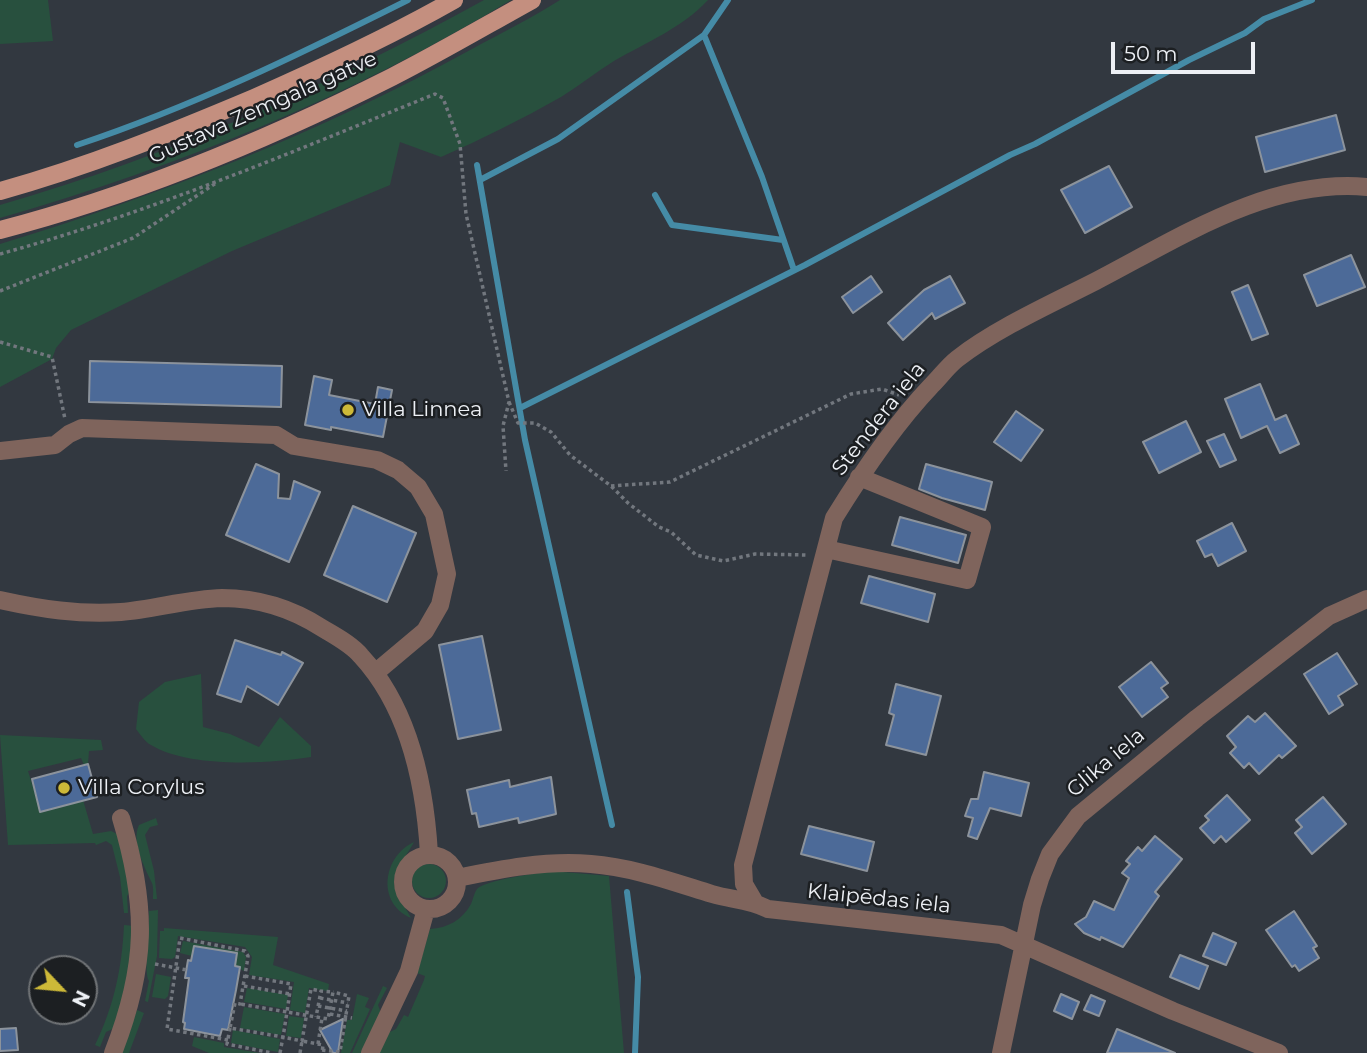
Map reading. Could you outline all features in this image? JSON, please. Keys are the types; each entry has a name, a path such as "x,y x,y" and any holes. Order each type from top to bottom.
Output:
{"main road":[{"name":"Gustava Zemgala gatve","path":"0,191 174,132 317,70 418,21 454,0"},
{"name":"Gustava Zemgala gatve","path":"0,230 146,183 240,147 391,77 532,0"}],"street":[{"name":"Stendera iela","path":"754,901 744,884 743,865 834,518 859,477 918,400 956,360 997,334 1230,212 1284,194 1345,185 1367,187"},
{"path":"0,450 55,445 69,434 82,429 276,435 294,446 377,460 397,470 418,487 434,514 447,574 440,605 425,631 375,673"},
{"path":"826,549 967,580 982,527 859,477"},
{"path":"0,600 58,612 92,613 124,612 206,599 265,602 290,610 340,639 359,654 375,673 397,707 412,752 425,811 429,854"},
{"name":"Glika iela","path":"1001,1053 1032,905 1050,854 1078,816 1197,718 1329,616 1367,599"},
{"path":"113,1053 131,1003 139,962 141,920 137,881 121,818"},
{"path":"429,854 442,857 453,865 457,878 456,891 449,902 437,908 426,909 412,903 404,892 402,879 407,866 417,857 429,854"},
{"name":"Klaipēdas iela","path":"457,878 555,862 594,864 648,875 730,900 754,901 768,909 1000,935 1173,1011 1279,1053"},
{"path":"370,1053 409,971 426,909"}],"path":[{"path":"0,254 222,180 435,94 443,98 460,144 466,215 509,402 518,423 535,423 551,432 570,455 659,527 671,532 696,555 723,561 777,552 814,554 826,549"},
{"path":"0,291 133,237 222,180"},
{"path":"0,342 52,357 69,434"},
{"path":"611,486 670,482 851,394 882,389 918,400"},
{"path":"506,471 503,426 509,402"},
{"path":"228,1040 167,1029 180,938 245,951 248,956 240,1004"},
{"path":"139,962 187,970"},
{"path":"245,976 291,984 280,1053"},
{"path":"243,986 290,993"},
{"path":"300,1053 311,989 356,997"},
{"path":"318,1044 318,1006 321,991"},
{"path":"272,1053 227,1044 234,1003 328,1019 333,992"},
{"path":"339,1009 341,994"},
{"path":"230,1028 323,1045 322,1051 340,1052 349,996"},
{"path":"320,998 348,1003"},
{"path":"318,1006 347,1011"},
{"path":"329,1014 352,1018"}],"green space":[{"path":"0,0 48,0 53,41 0,44"},
{"path":"484,0 511,0 389,67 263,126 132,176 0,218 0,205 126,164 248,116 367,61"},
{"path":"560,0 708,0 676,27 614,61 561,97 441,157 400,142 390,185 232,251 71,330 56,348 52,359 0,387 0,244 182,182 300,134 415,79"},
{"path":"201,674 203,727 230,734 259,747 280,717 311,746 311,757 252,762 207,761 186,758 149,744 136,729 139,702 165,682"},
{"path":"0,735 101,740 103,750 89,751 88,764 84,765 81,758 28,771 41,812 83,800 93,834 111,831 119,835 132,889 127,896 128,913 124,913 120,877 112,845 106,841 96,845 8,845"},
{"path":"156,818 158,825 150,827 145,835 154,871 157,899 153,899 153,885 139,853 137,831 139,825"},
{"path":"414,842 399,866 395,879 397,893 411,918 392,902 388,880 390,868 396,858"},
{"path":"429,864 441,869 446,881 441,893 429,898 417,893 412,881 417,869"},
{"path":"552,871 609,876 624,1053 379,1053 388,1033 396,1029 404,1015 408,1017 424,980 425,976 417,973 430,929 449,925 459,919 471,904 477,889 482,886 512,877"},
{"path":"158,910 157,956 148,1002 145,1001 149,981 149,911"},
{"path":"124,925 134,926 129,976 115,1028 106,1032 100,1047 95,1045 116,986"},
{"path":"164,928 278,937 273,965 329,984 328,991 309,988 305,1013 290,1010 294,982 249,975 252,957 245,947 178,936 175,957 159,958 160,931 164,931"},
{"path":"183,941 243,952 246,957 244,971 235,966 237,953 195,946 192,956 180,953"},
{"path":"156,974 171,977 168,996 165,999 152,997"},
{"path":"383,986 387,988 378,1005 381,1013 362,1053 352,1053"},
{"path":"247,988 288,995 286,1009 244,1002"},
{"path":"357,994 369,998 365,1007 370,1009 350,1053 341,1053 347,1020 352,1020"},
{"path":"244,1007 285,1014 281,1035 240,1028"},
{"path":"137,1010 144,1013 129,1053 120,1053"},
{"path":"289,1016 304,1018 301,1038 286,1036"},
{"path":"233,1030 280,1039 278,1052 231,1043"},
{"path":"194,1037 224,1043 224,1047 260,1053 209,1053 192,1046"}],"building":[{"path":"1336,115 1345,150 1265,172 1256,137"},
{"path":"1109,166 1132,207 1085,233 1061,190"},
{"path":"1351,255 1365,287 1317,306 1304,275"},
{"path":"871,276 882,292 853,313 842,297"},
{"path":"950,276 965,303 935,319 932,313 903,340 888,323 924,290"},
{"path":"1248,285 1268,334 1252,340 1232,292"},
{"path":"90,361 282,366 281,407 89,402"},
{"name":"Villa Linnea","path":"314,376 332,380 329,395 375,404 378,387 392,390 383,437 305,425"},
{"path":"1260,384 1275,420 1286,415 1299,444 1280,453 1267,426 1241,438 1225,399"},
{"path":"1016,411 1043,430 1021,461 994,442"},
{"path":"1186,421 1201,452 1159,473 1143,442"},
{"path":"1224,434 1236,460 1220,467 1207,441"},
{"path":"256,464 279,474 278,498 290,499 294,481 320,492 289,562 226,535"},
{"path":"926,464 992,482 985,510 919,489"},
{"path":"353,506 416,533 387,602 324,575"},
{"path":"900,517 966,535 958,563 892,545"},
{"path":"1232,523 1246,551 1218,566 1212,554 1205,557 1197,541"},
{"path":"869,576 935,594 928,622 861,603"},
{"path":"482,636 501,730 458,739 439,645"},
{"path":"235,640 281,655 282,652 303,663 278,705 247,686 241,702 217,694"},
{"path":"1337,653 1357,684 1338,696 1343,705 1329,714 1304,674"},
{"path":"1151,662 1168,683 1161,688 1168,697 1142,717 1119,687"},
{"path":"896,684 941,696 926,755 886,745 894,715 889,713"},
{"path":"1265,713 1296,746 1282,758 1279,755 1259,774 1249,763 1244,768 1230,753 1236,747 1227,736 1248,716 1255,722"},
{"name":"Villa Corylus","path":"88,764 97,797 40,812 32,779"},
{"path":"984,772 1029,783 1021,816 990,808 977,839 968,836 973,818 965,816 971,799 978,799"},
{"path":"551,777 556,814 519,823 518,818 479,827 476,813 472,814 467,790 509,780 510,787"},
{"path":"1227,795 1250,820 1226,842 1221,836 1214,843 1200,828 1209,820 1205,816"},
{"path":"1323,797 1346,824 1312,854 1295,833 1302,827 1296,820"},
{"path":"809,826 874,842 867,871 801,854"},
{"path":"1155,836 1182,859 1155,892 1159,896 1123,947 1084,933 1075,924 1086,917 1094,901 1114,910 1129,878 1122,873 1130,864 1126,861 1138,847 1142,851"},
{"path":"1294,911 1317,946 1313,948 1319,958 1299,971 1295,965 1292,967 1266,930"},
{"path":"1213,933 1236,943 1226,965 1203,956"},
{"path":"194,946 237,953 235,966 240,967 228,1030 222,1029 220,1036 184,1029 189,978 185,978"},
{"path":"1180,955 1208,966 1199,989 1170,977"},
{"path":"1061,994 1079,1002 1072,1019 1054,1011"},
{"path":"1091,995 1105,1001 1099,1016 1084,1010"},
{"path":"343,1019 338,1053 333,1053 320,1030"},
{"path":"16,1028 18,1050 0,1051 0,1029"},
{"path":"1117,1029 1175,1053 1107,1053"}],"waterway":[{"path":"77,145 163,114 286,60 408,0"},
{"path":"480,180 558,139 704,35 728,0"},
{"path":"520,408 805,265 1189,60 1245,33 1264,19 1312,0"},
{"path":"704,35 762,177 794,270"},
{"path":"477,165 525,440 612,825"},
{"path":"655,195 672,225 783,240"},
{"path":"627,892 638,977 635,1053"}],"place":[{"name":"Villa Linnea","path":"348,410"},
{"name":"Villa Corylus","path":"64,788"}]}
